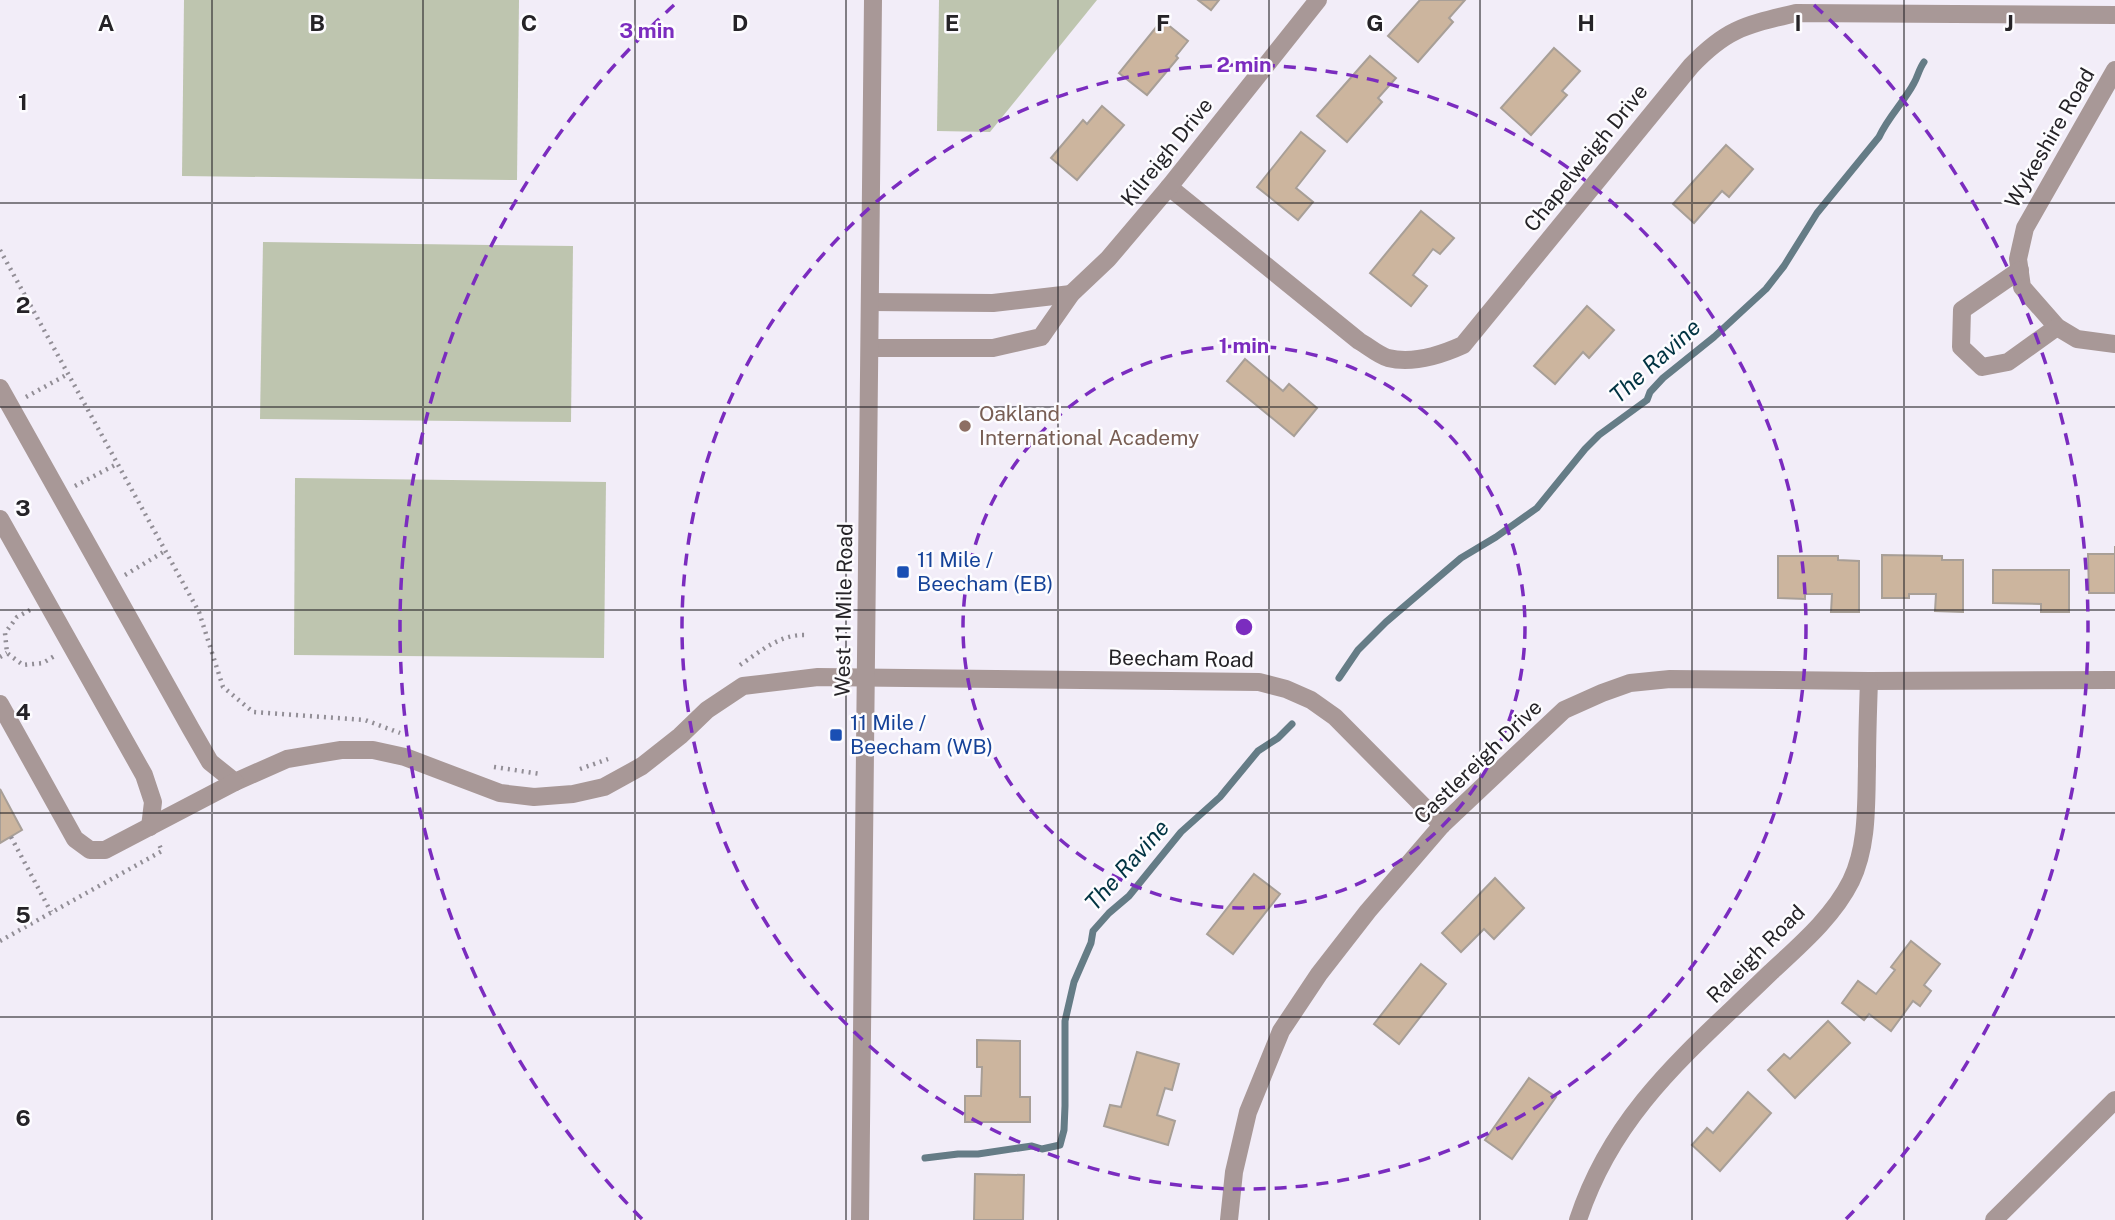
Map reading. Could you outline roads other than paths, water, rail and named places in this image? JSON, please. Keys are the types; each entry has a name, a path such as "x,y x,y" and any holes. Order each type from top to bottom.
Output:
{"street":[{"name":"West 11 Mile Road","path":"859,1220 873,0"},
{"name":"Kilreigh Drive","path":"870,348 993,348 1041,337 1071,294 1108,259 1169,187 1318,0"},
{"name":"Chapelweigh Drive","path":"1169,187 1359,341 1387,358 1415,359 1445,353 1463,345 1691,66 1713,44 1746,24 1796,13 2115,15"},
{"name":"Wykeshire Road","path":"2115,70 2025,228 2018,259 2022,287 2057,327 2077,339 2115,344"},
{"path":"2020,270 1962,310 1961,347 1982,367 2008,362 2057,327"},
{"path":"870,302 993,303 1071,294"},
{"path":"0,388 210,762 235,782"},
{"path":"0,519 144,775 153,802 150,827"},
{"name":"Beecham Road","path":"0,704 75,839 90,850 105,850 235,782 287,759 341,750 373,750 405,757 500,793 534,797 573,794 604,787 642,766 707,710 743,686 818,677 1259,682 1286,689 1311,700 1335,718 1442,825"},
{"name":"Castlereigh Drive","path":"1229,1220 1234,1172 1248,1112 1281,1031 1327,963 1442,825 1564,710 1620,686 1670,679 2115,680"},
{"name":"Raleigh Road","path":"1578,1220 1587,1192 1612,1142 1635,1110 1668,1072 1811,934 1835,906 1851,880 1862,848 1866,810 1869,681"},
{"path":"1994,1220 2115,1100"}],"waterway":[{"name":"The Ravine","path":"1339,678 1358,650 1386,622 1461,558 1537,508 1599,435 1647,400 1650,392 1663,378 1714,337 1766,289 1784,266 1817,213 1879,137 1910,90 1924,62"},
{"name":"The Ravine","path":"925,1158 1032,1146 1042,1149 1060,1145 1065,1106 1065,1021 1074,982 1091,943 1093,931 1129,896 1181,832 1220,797 1258,751 1278,738 1292,724"}],"place":[{"name":"Oakland International Academy","path":"965,426"},
{"name":"11 Mile / Beecham (EB)","path":"903,572"},
{"name":"11 Mile / Beecham (WB)","path":"836,735"}]}
